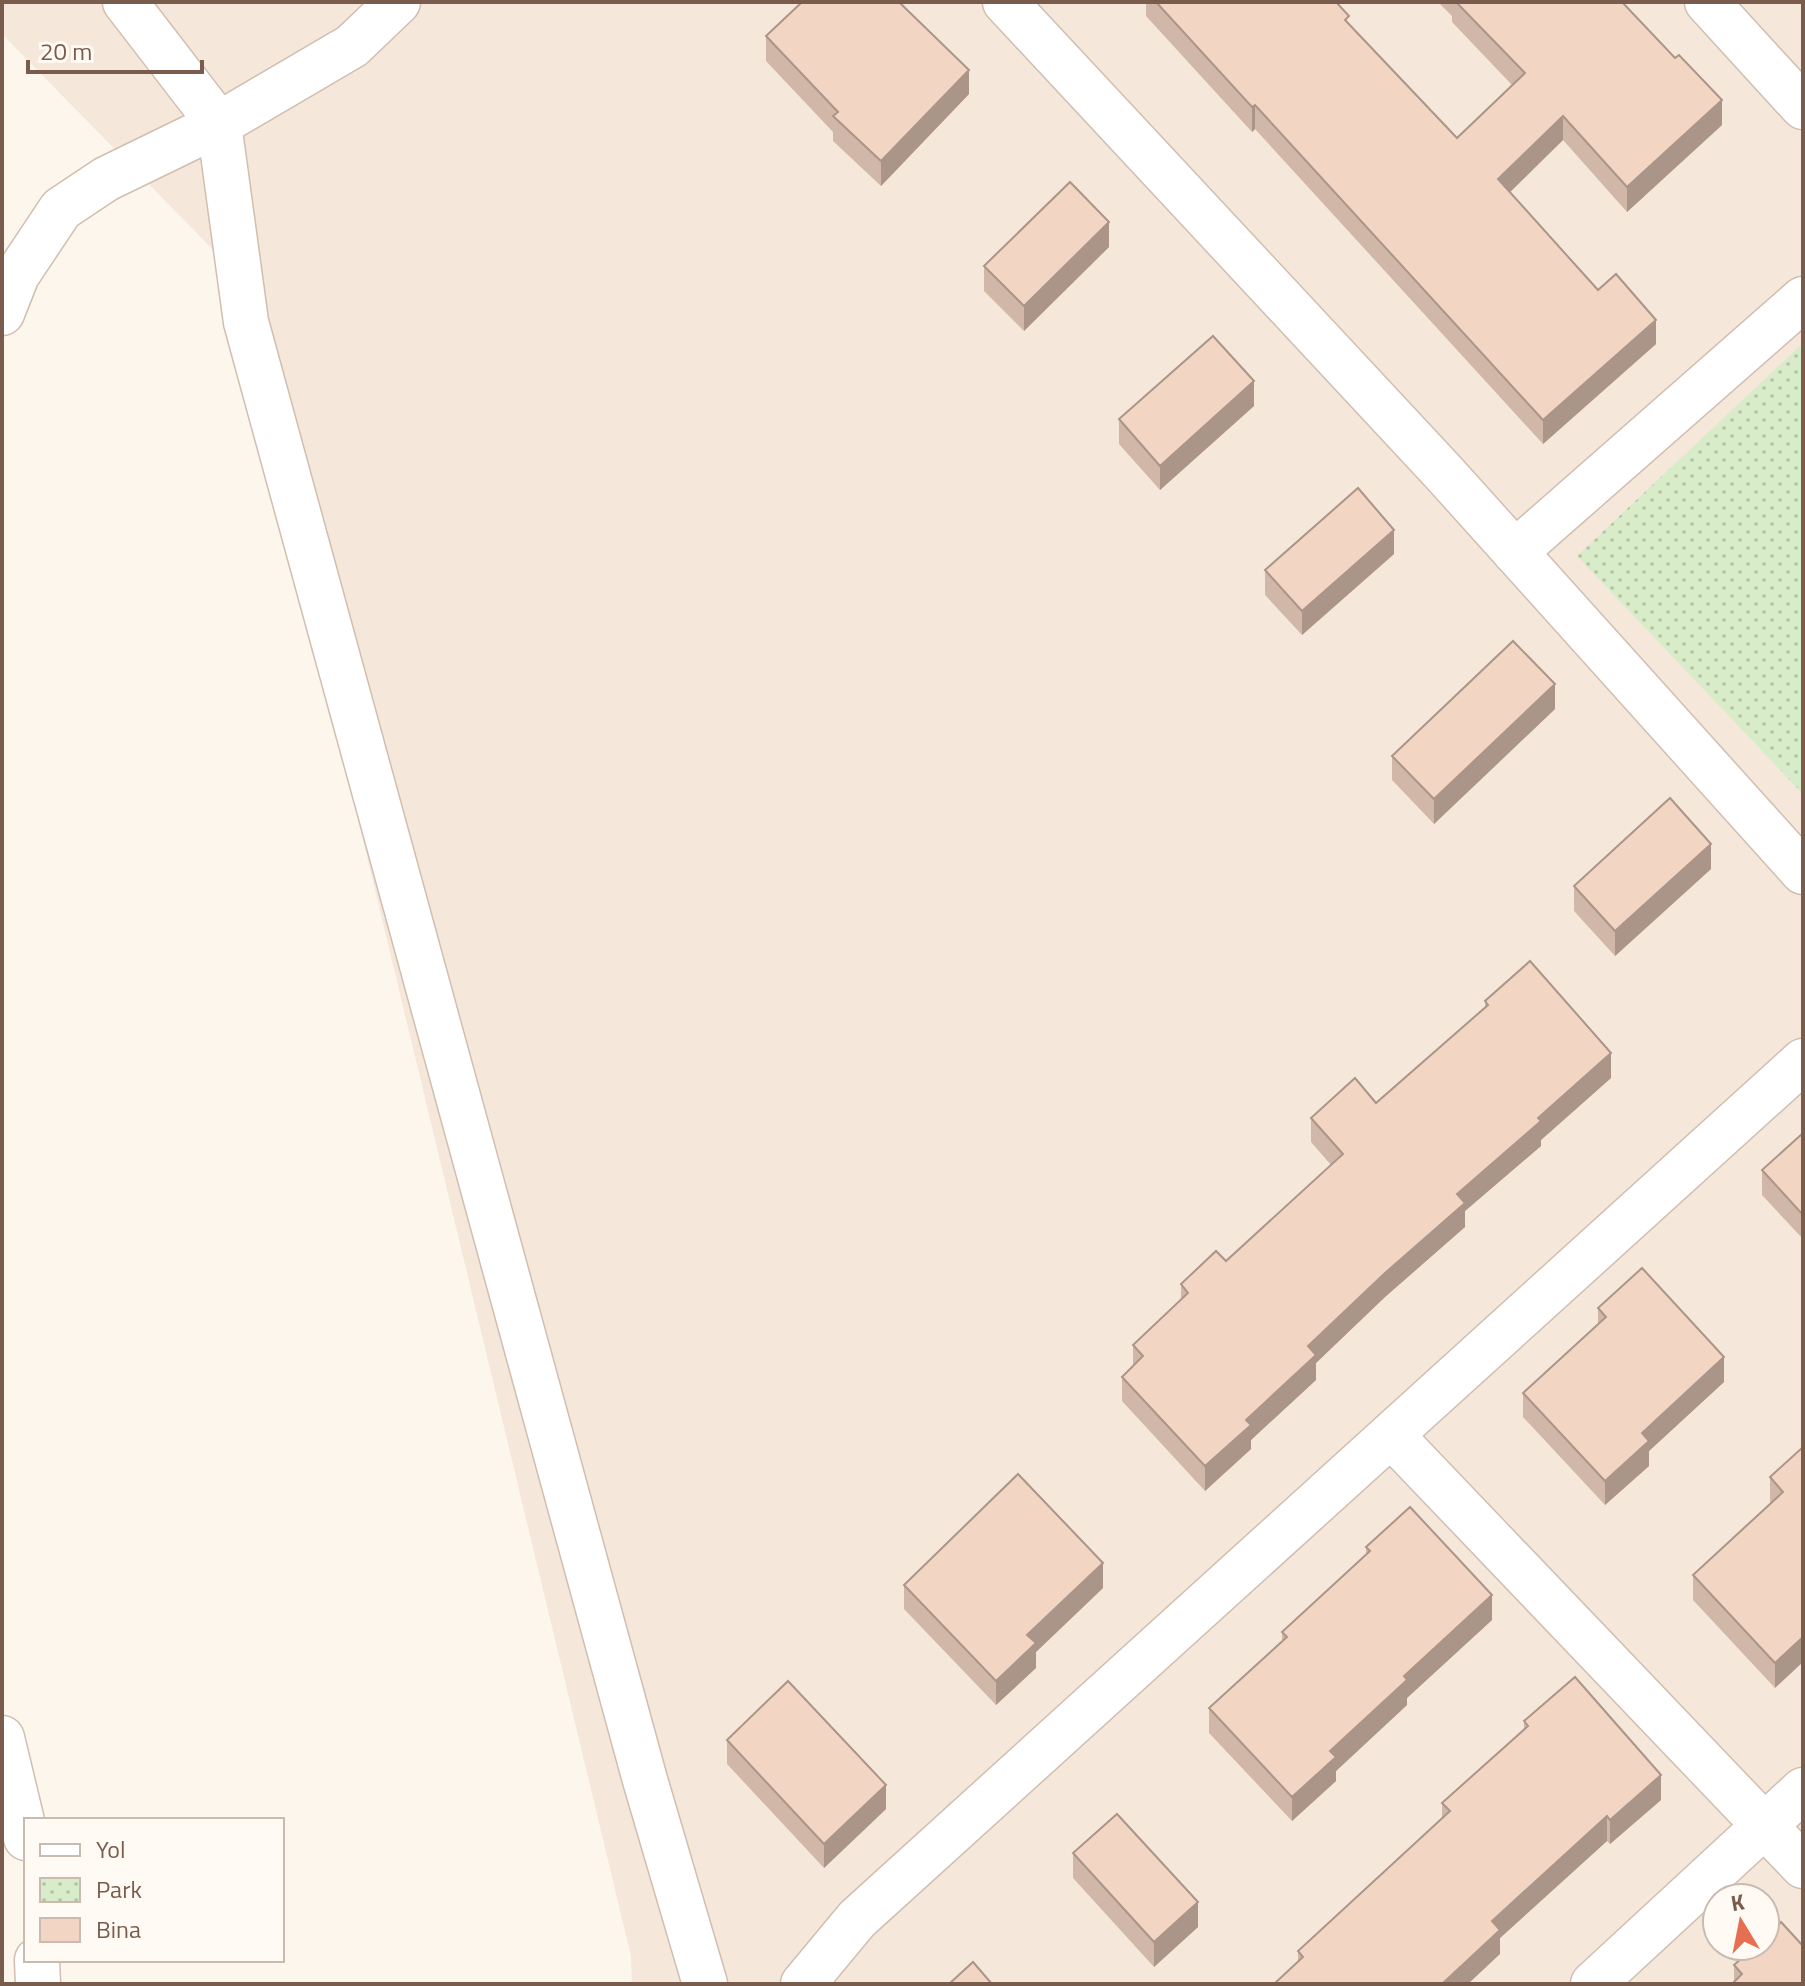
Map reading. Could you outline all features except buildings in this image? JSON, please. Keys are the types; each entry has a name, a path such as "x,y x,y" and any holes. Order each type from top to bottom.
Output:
{"street":[{"path":"125,2 219,124 246,322 645,1780 705,1984"},
{"path":"2,313 17,275 61,209 106,179 219,124 352,46 398,2"},
{"path":"1005,2 1515,552 1803,872"},
{"path":"1707,2 1803,107"},
{"path":"1515,552 1803,299"},
{"path":"803,1984 857,1919 1803,1061"},
{"path":"1391,1435 1803,1866"},
{"path":"2,1738 24,1830"},
{"path":"1593,1984 1803,1790"},
{"path":"37,1962 38,1984"}],"shaded area":[{"path":"2,2 1803,2 1803,1984 632,1984 631,1956 224,261 2,34"}],"green space":[{"path":"1803,343 1803,794 1577,556"}]}
